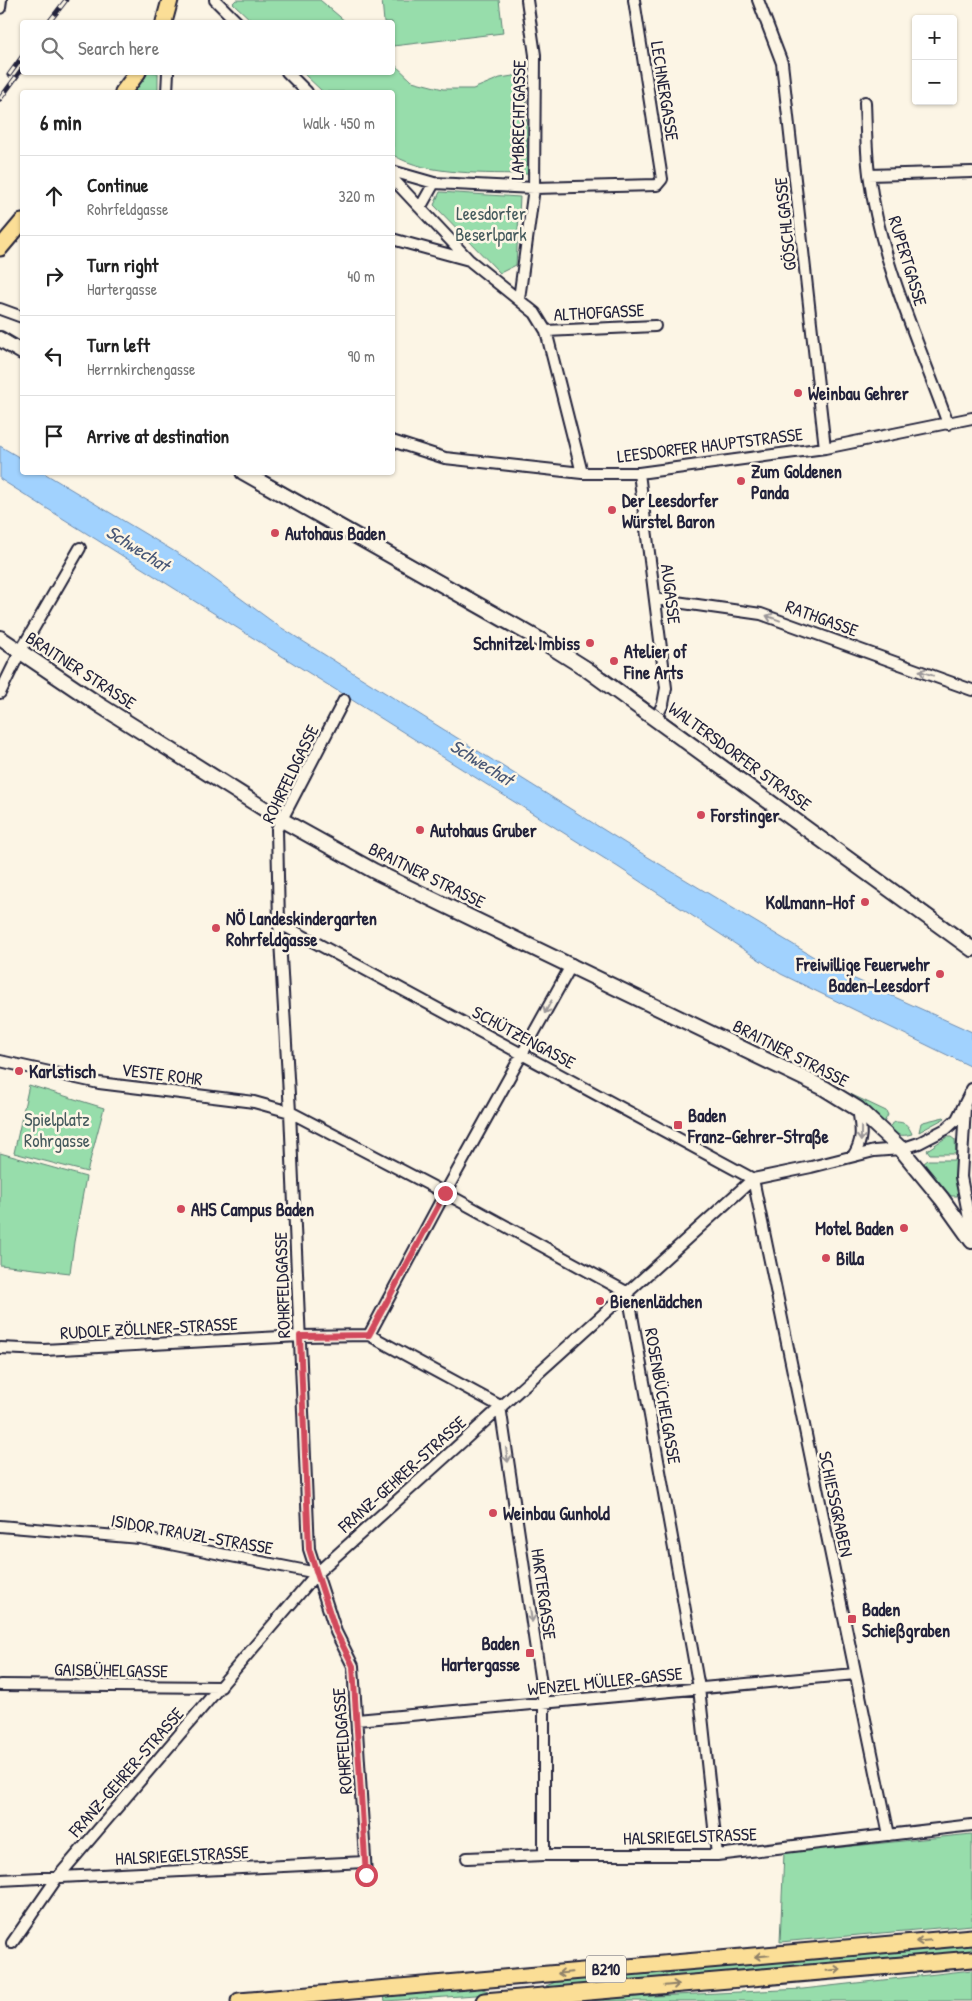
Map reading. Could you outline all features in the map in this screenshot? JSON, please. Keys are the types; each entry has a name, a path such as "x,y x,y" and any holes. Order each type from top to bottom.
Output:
{"main road":[{"path":"165,20 170,0"},
{"path":"124,90 136,75"},
{"path":"0,248 20,224"},
{"path":"0,339 20,351"},
{"name":"WALTERSDORFER STRASSE","path":"248,475 542,641 609,684 972,949"},
{"name":"BRAITNER STRASSE","path":"0,638 101,706 282,820 382,875 572,964 824,1088 858,1109 901,1149 942,1199 972,1241"},
{"name":"B210","path":"239,2001 972,1937"},
{"name":"B210","path":"484,2001 972,1959"}],"street":[{"path":"0,8 1,0"},
{"path":"215,0 235,20"},
{"name":"LAMBRECHTGASSE","path":"519,300 534,188 535,55 527,0"},
{"name":"LECHNERGASSE","path":"534,188 657,185 662,179 634,0"},
{"name":"GÖSCHLGASSE","path":"758,0 782,63 825,448"},
{"path":"167,90 168,75"},
{"path":"290,75 304,90"},
{"name":"RUPERTGASSE","path":"865,102 869,175 877,218 895,283 948,424"},
{"path":"395,172 434,183 534,188"},
{"path":"869,175 972,172"},
{"path":"395,181 469,260 535,313 546,331 582,473"},
{"path":"420,208 434,183"},
{"path":"395,240 469,260"},
{"path":"0,309 20,316"},
{"name":"ALTHOFGASSE","path":"546,331 655,326"},
{"name":"LEESDORFER HAUPTSTRASSE","path":"395,442 445,458 582,473 639,473 825,448 972,418"},
{"name":"AUGASSE","path":"639,473 666,688 663,704 656,718"},
{"path":"0,693 20,652 80,548"},
{"name":"RATHGASSE","path":"655,599 761,614 972,690"},
{"name":"ROHRFELDGASSE","path":"344,700 277,829 279,923 290,1112 309,1549 336,1632 353,1666 366,1875"},
{"name":"SCHÜTZENGASSE","path":"279,923 522,1056 753,1179"},
{"path":"369,1335 572,964"},
{"name":"VESTE ROHR","path":"0,1061 99,1083 254,1102 290,1112"},
{"path":"753,1179 874,1151 901,1149 920,1143 946,1129 957,1119 972,1089"},
{"path":"965,1106 961,1177 972,1234"},
{"name":"BRAITNER STRASSE","path":"853,1156 862,1138 858,1109"},
{"path":"290,1112 445,1193 628,1293"},
{"name":"FRANZ-GEHRER-STRASSE","path":"12,1943 57,1878 317,1573 753,1179"},
{"name":"SCHIESSGRABEN","path":"753,1179 889,1836"},
{"name":"ROSENBÜCHELGASSE","path":"628,1293 699,1688 717,1855"},
{"path":"300,1336 369,1335 500,1406"},
{"name":"RUDOLF ZÖLLNER-STRASSE","path":"0,1348 44,1350 300,1336"},
{"name":"HARTERGASSE","path":"500,1406 544,1704 544,1855"},
{"name":"ISIDOR TRAUZL-STRASSE","path":"0,1526 140,1538 317,1573"},
{"name":"WENZEL MÜLLER-GASSE","path":"357,1720 855,1674"},
{"name":"GAISBÜHELGASSE","path":"0,1685 221,1687"},
{"name":"HALSRIEGELSTRASSE","path":"467,1858 544,1855 717,1855 972,1825"},
{"name":"HALSRIEGELSTRASSE","path":"0,1880 365,1862"}],"green space":[{"path":"236,0 320,0 344,20 251,20 233,3"},
{"path":"382,0 499,0 503,33 395,46 395,20 384,20"},
{"path":"395,65 412,81 443,89 473,89 500,78 526,74 528,174 458,172 423,167 407,162 395,156 395,90 321,90 305,75 395,75"},
{"path":"147,75 158,75 158,90 136,90"},
{"name":"Leesdorfer Beserlpark","path":"440,192 520,197 516,265 500,273 434,205"},
{"name":"Spielplatz Rohrgasse","path":"29,1085 104,1108 87,1172 14,1153"},
{"path":"846,1092 886,1111 888,1115 883,1124"},
{"path":"945,1118 919,1132 921,1123"},
{"path":"895,1122 906,1125 912,1134 898,1135 887,1128"},
{"path":"947,1137 955,1140 956,1154 930,1154 927,1150"},
{"path":"0,1153 86,1177 70,1273 0,1265"},
{"path":"928,1160 956,1160 959,1193 957,1196 951,1196 924,1163"},
{"path":"972,1834 972,1925 780,1942 784,1853"},
{"path":"972,1945 972,1952 558,1988 546,1986 558,1981"},
{"path":"972,1970 972,2001 582,2001 803,1989"},
{"path":"477,1987 488,1991 476,1995 385,2001 384,1996"}],"water":[{"name":"Schwechat","path":"0,446 20,458 20,475 47,475 187,559 277,625 628,845 837,971 972,1032 972,1067 781,974 618,867 0,479"}],"tram line":[{"path":"0,331 20,343"},
{"path":"263,475 556,640 610,675 972,940"}],"railway":[{"path":"51,20 66,0"},
{"path":"9,75 20,60"},
{"path":"0,99 20,72"}],"place":[{"name":"Weinbau Gehrer","path":"798,393"},
{"name":"Zum Goldenen Panda","path":"741,481"},
{"name":"Der Leesdorfer Würstel Baron","path":"612,510"},
{"name":"Autohaus Baden","path":"275,533"},
{"name":"Schnitzel Imbiss","path":"590,643"},
{"name":"Atelier of Fine Arts","path":"614,661"},
{"name":"Forstinger","path":"701,815"},
{"name":"Autohaus Gruber","path":"420,830"},
{"name":"Kollmann-Hof","path":"865,902"},
{"name":"NÖ Landeskindergarten Rohrfeldgasse","path":"216,928"},
{"name":"Freiwillige Feuerwehr Baden-Leesdorf","path":"940,974"},
{"name":"Karlstisch","path":"19,1071"},
{"name":"Baden Franz-Gehrer-Straße","path":"678,1125"},
{"name":"AHS Campus Baden","path":"181,1209"},
{"name":"Motel Baden","path":"904,1228"},
{"name":"Billa","path":"826,1258"},
{"name":"Bienenlädchen","path":"600,1301"},
{"name":"Weinbau Gunhold","path":"493,1513"},
{"name":"Baden Schießgraben","path":"852,1619"},
{"name":"Baden Hartergasse","path":"530,1653"}],"route":[{"path":"366,1875 353,1666 336,1632 309,1549 300,1336 369,1335 445,1193"}]}
